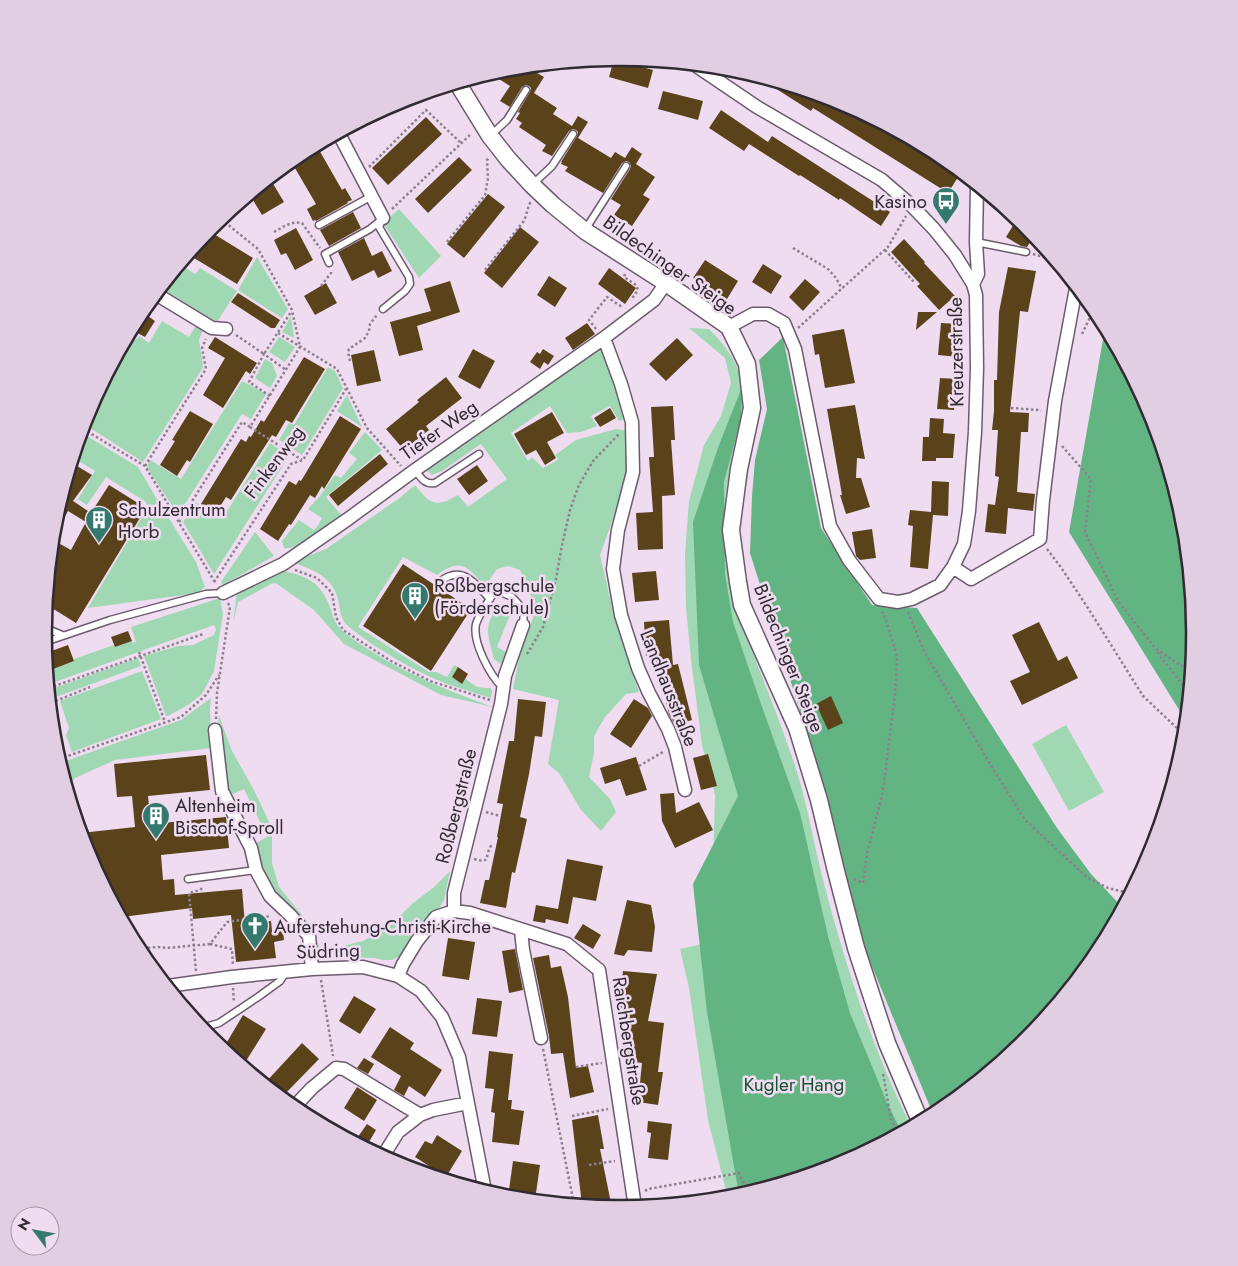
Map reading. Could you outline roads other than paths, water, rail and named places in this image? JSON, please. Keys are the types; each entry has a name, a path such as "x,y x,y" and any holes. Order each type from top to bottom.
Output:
{"street":[{"name":"Kreuzerstraße","path":"707,73 757,106 882,180 912,206 939,235 955,255 973,284 976,295 977,368 975,432 969,511 964,544 954,567 940,585 912,599 898,602 878,599 849,560 830,526 795,348 784,323 768,314 752,314 729,327"},
{"name":"Bildechinger Steige","path":"461,89 494,142 535,188 585,230 729,327 747,364 752,408 739,469 731,530 742,605 797,728 819,800 856,948 887,1043 917,1114"},
{"path":"342,139 384,218"},
{"path":"973,284 978,274 976,242 977,194"},
{"name":"Tiefer Weg","path":"223,593 283,564 348,519 604,338 654,300 666,283"},
{"path":"954,567 971,579 1040,539 1055,401 1074,297"},
{"path":"163,298 212,328 226,329"},
{"name":"Landhausstraße","path":"604,338 621,384 632,422 633,472 618,530 613,569 620,615 638,668 675,747 685,790"},
{"name":"Roßbergstraße","path":"454,911 454,893 501,704 505,676 523,625"},
{"path":"215,730 222,791 251,848 256,870 270,896 309,936 316,969"},
{"path":"398,976 417,941 436,918 454,911"},
{"name":"Raichbergstraße","path":"454,911 470,913 567,944 599,970 634,1199"},
{"path":"521,930 523,950 541,1038"},
{"name":"Südring","path":"176,985 287,971 363,967 398,976 421,991 442,1017 459,1057 483,1183"},
{"path":"300,1101 336,1068 344,1069 420,1115"},
{"path":"387,1149 398,1132 420,1115 433,1110 468,1104"}],"lane":[{"path":"494,142 526,90"},
{"path":"535,188 573,134"},
{"path":"585,230 626,166"},
{"path":"319,225 372,196"},
{"path":"328,263 325,254 370,230 384,218"},
{"path":"383,309 406,291 410,284 409,277 378,228 384,218"},
{"path":"976,242 1026,252"},
{"path":"412,473 424,482 436,483 479,454"},
{"path":"439,582 450,576 460,575 467,577 490,599"},
{"path":"503,688 495,680 479,648 476,624 496,590 512,597 524,610 523,625"},
{"path":"52,639 110,620 198,596 223,593"},
{"path":"52,631 62,635"},
{"path":"188,879 256,870"},
{"path":"210,1026 219,1023 280,982 287,971"}],"place":[{"name":"Kasino","path":"946,225"},
{"name":"Schulzentrum Horb","path":"99,544"},
{"name":"Roßbergschule (Förderschule)","path":"415,620"},
{"name":"Altenheim Bischof-Sproll","path":"156,840"},
{"name":"Auferstehung-Christi-Kirche","path":"255,950"}],"park label":[{"name":"Kugler Hang","path":"794,1084"}]}
